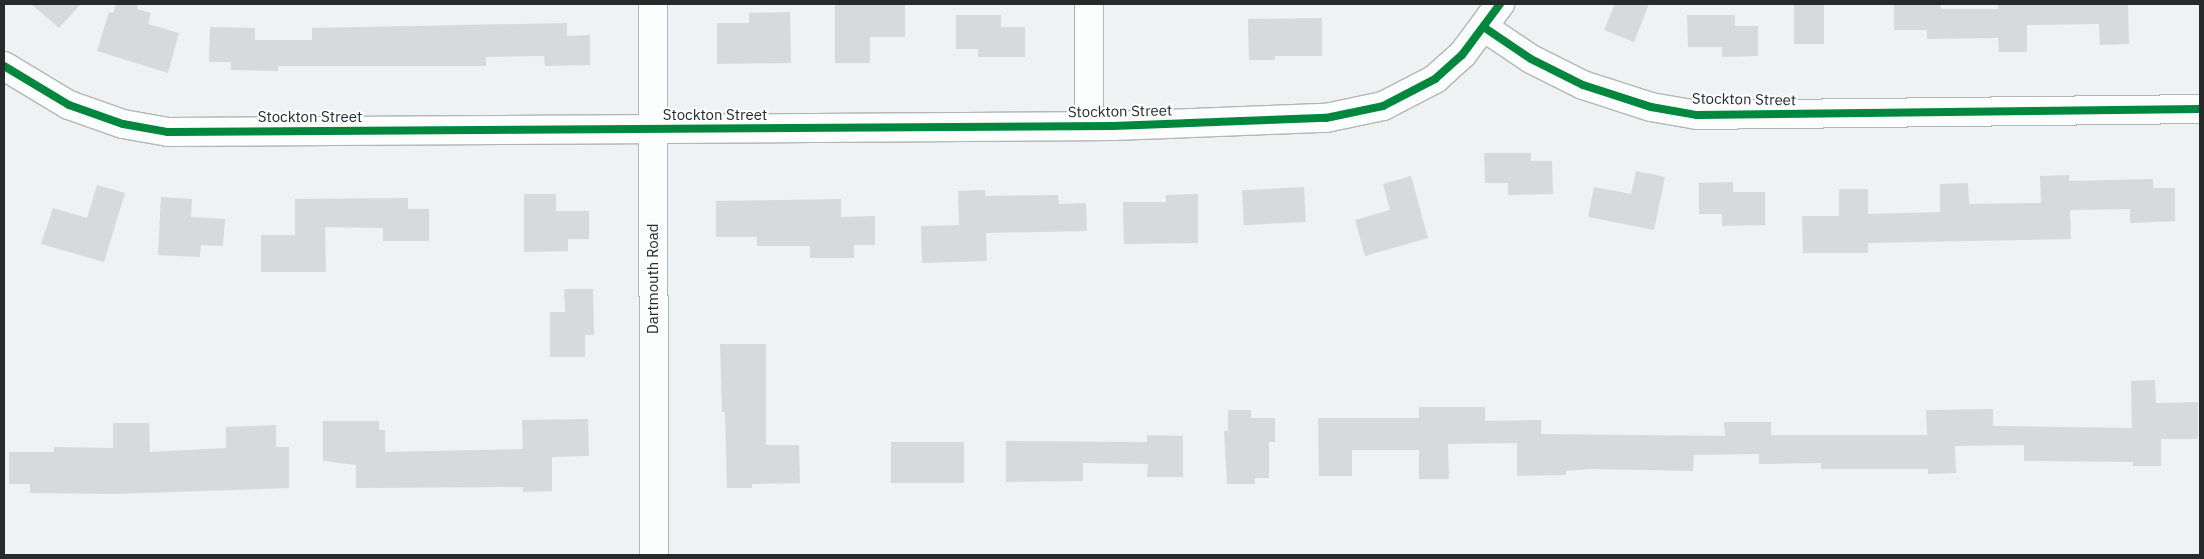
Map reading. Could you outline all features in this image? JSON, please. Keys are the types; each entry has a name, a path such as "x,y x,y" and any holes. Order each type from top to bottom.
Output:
{"street":[{"name":"Dartmouth Road","path":"654,4 654,555"},
{"path":"1090,4 1090,125"},
{"path":"1485,28 1500,4"},
{"name":"Stockton Street","path":"4,66 69,105 123,124 168,132 1090,125 1326,118 1360,113 1404,97 1435,79 1462,55 1485,28 1531,59 1583,85 1650,107 1697,114 2200,109"}],"building":[{"path":"31,4 81,4 59,28"},
{"path":"116,4 138,4 137,9 151,13 148,24 179,33 168,73 97,51 109,12 113,13"},
{"path":"835,4 905,4 905,37 870,37 870,63 835,63"},
{"path":"1615,4 1649,4 1634,42 1604,30"},
{"path":"1794,4 1824,4 1824,44 1794,44"},
{"path":"1894,4 1940,4 1941,9 1998,9 1998,4 2128,4 2129,44 2100,45 2099,24 2027,25 2027,52 1999,52 1998,38 1927,39 1927,30 1894,30"},
{"path":"790,12 791,63 717,64 717,23 749,23 749,13"},
{"path":"956,15 1001,15 1001,27 1025,27 1025,57 978,57 978,49 956,49"},
{"path":"1687,15 1735,15 1735,26 1758,26 1758,56 1722,57 1722,47 1688,47"},
{"path":"1322,18 1322,56 1275,56 1275,60 1249,60 1248,19"},
{"path":"567,23 567,36 590,35 590,65 545,66 544,56 486,57 486,66 278,66 278,71 231,70 231,62 209,62 210,27 255,28 255,40 312,40 312,28"},
{"path":"1484,153 1531,153 1531,161 1552,161 1553,194 1508,195 1508,183 1485,183"},
{"path":"1636,171 1665,177 1654,230 1588,217 1594,187 1631,194"},
{"path":"2069,175 2069,181 2153,179 2153,188 2175,188 2175,221 2130,223 2130,209 2070,210 2071,239 1868,243 1868,253 1803,253 1802,216 1839,216 1839,189 1868,189 1868,214 1940,212 1940,184 1968,183 1969,204 2041,203 2040,176"},
{"path":"1411,176 1428,238 1365,256 1355,220 1390,210 1383,184"},
{"path":"1733,182 1733,192 1765,192 1765,225 1722,226 1722,214 1699,214 1699,183"},
{"path":"97,185 125,193 104,262 41,244 53,208 87,218"},
{"path":"1304,187 1306,222 1244,225 1242,190"},
{"path":"985,190 985,196 1058,195 1059,204 1086,203 1087,231 986,233 987,261 922,263 921,226 959,225 958,191"},
{"path":"524,194 556,194 556,211 589,211 589,239 568,239 568,251 524,252"},
{"path":"1198,194 1198,243 1124,244 1123,202 1166,202 1166,195"},
{"path":"161,197 192,199 191,217 225,219 223,246 201,245 200,257 158,255"},
{"path":"408,198 408,209 429,209 429,241 383,241 383,228 325,227 326,272 261,272 261,235 295,235 295,199"},
{"path":"841,199 841,217 875,216 875,245 854,245 854,258 810,258 810,246 757,246 757,237 716,237 716,201"},
{"path":"564,289 593,289 594,335 585,335 585,357 550,357 550,312 565,312"},
{"path":"720,344 766,344 766,445 799,445 800,483 752,484 752,488 727,488 725,412 722,412"},
{"path":"2155,380 2156,403 2198,402 2198,439 2161,439 2161,466 2133,466 2133,462 2024,461 2024,445 1955,446 1956,473 1928,474 1928,469 1821,469 1821,463 1759,464 1759,454 1694,455 1693,471 1590,469 1566,471 1566,475 1517,476 1517,443 1448,444 1449,479 1419,479 1419,450 1352,450 1352,476 1319,476 1318,418 1419,418 1419,407 1485,407 1485,421 1541,420 1541,434 1725,436 1724,422 1771,422 1771,435 1927,435 1926,410 1993,409 1993,426 2132,428 2131,381"},
{"path":"1228,410 1251,410 1251,418 1275,418 1275,442 1269,442 1269,478 1255,478 1255,484 1227,484 1224,431 1228,431"},
{"path":"588,419 589,456 552,457 552,491 523,492 523,487 356,488 356,465 323,461 323,421 379,421 379,430 385,430 385,452 523,449 522,420"},
{"path":"113,423 149,423 150,452 226,448 226,427 276,425 276,447 289,447 289,488 114,494 30,493 30,484 9,484 9,452 54,452 54,447 113,448"},
{"path":"1147,435 1183,436 1183,477 1147,477 1148,464 1083,463 1083,481 1006,482 1006,441 1147,442"},
{"path":"891,442 964,442 964,483 891,483"}],"cycle path":[{"path":"4,66 69,105 123,124 168,132 1113,126 1326,118 1383,106 1435,79 1462,55 1500,4"},
{"path":"1485,28 1531,59 1583,85 1651,107 1697,115 2200,109"}]}
